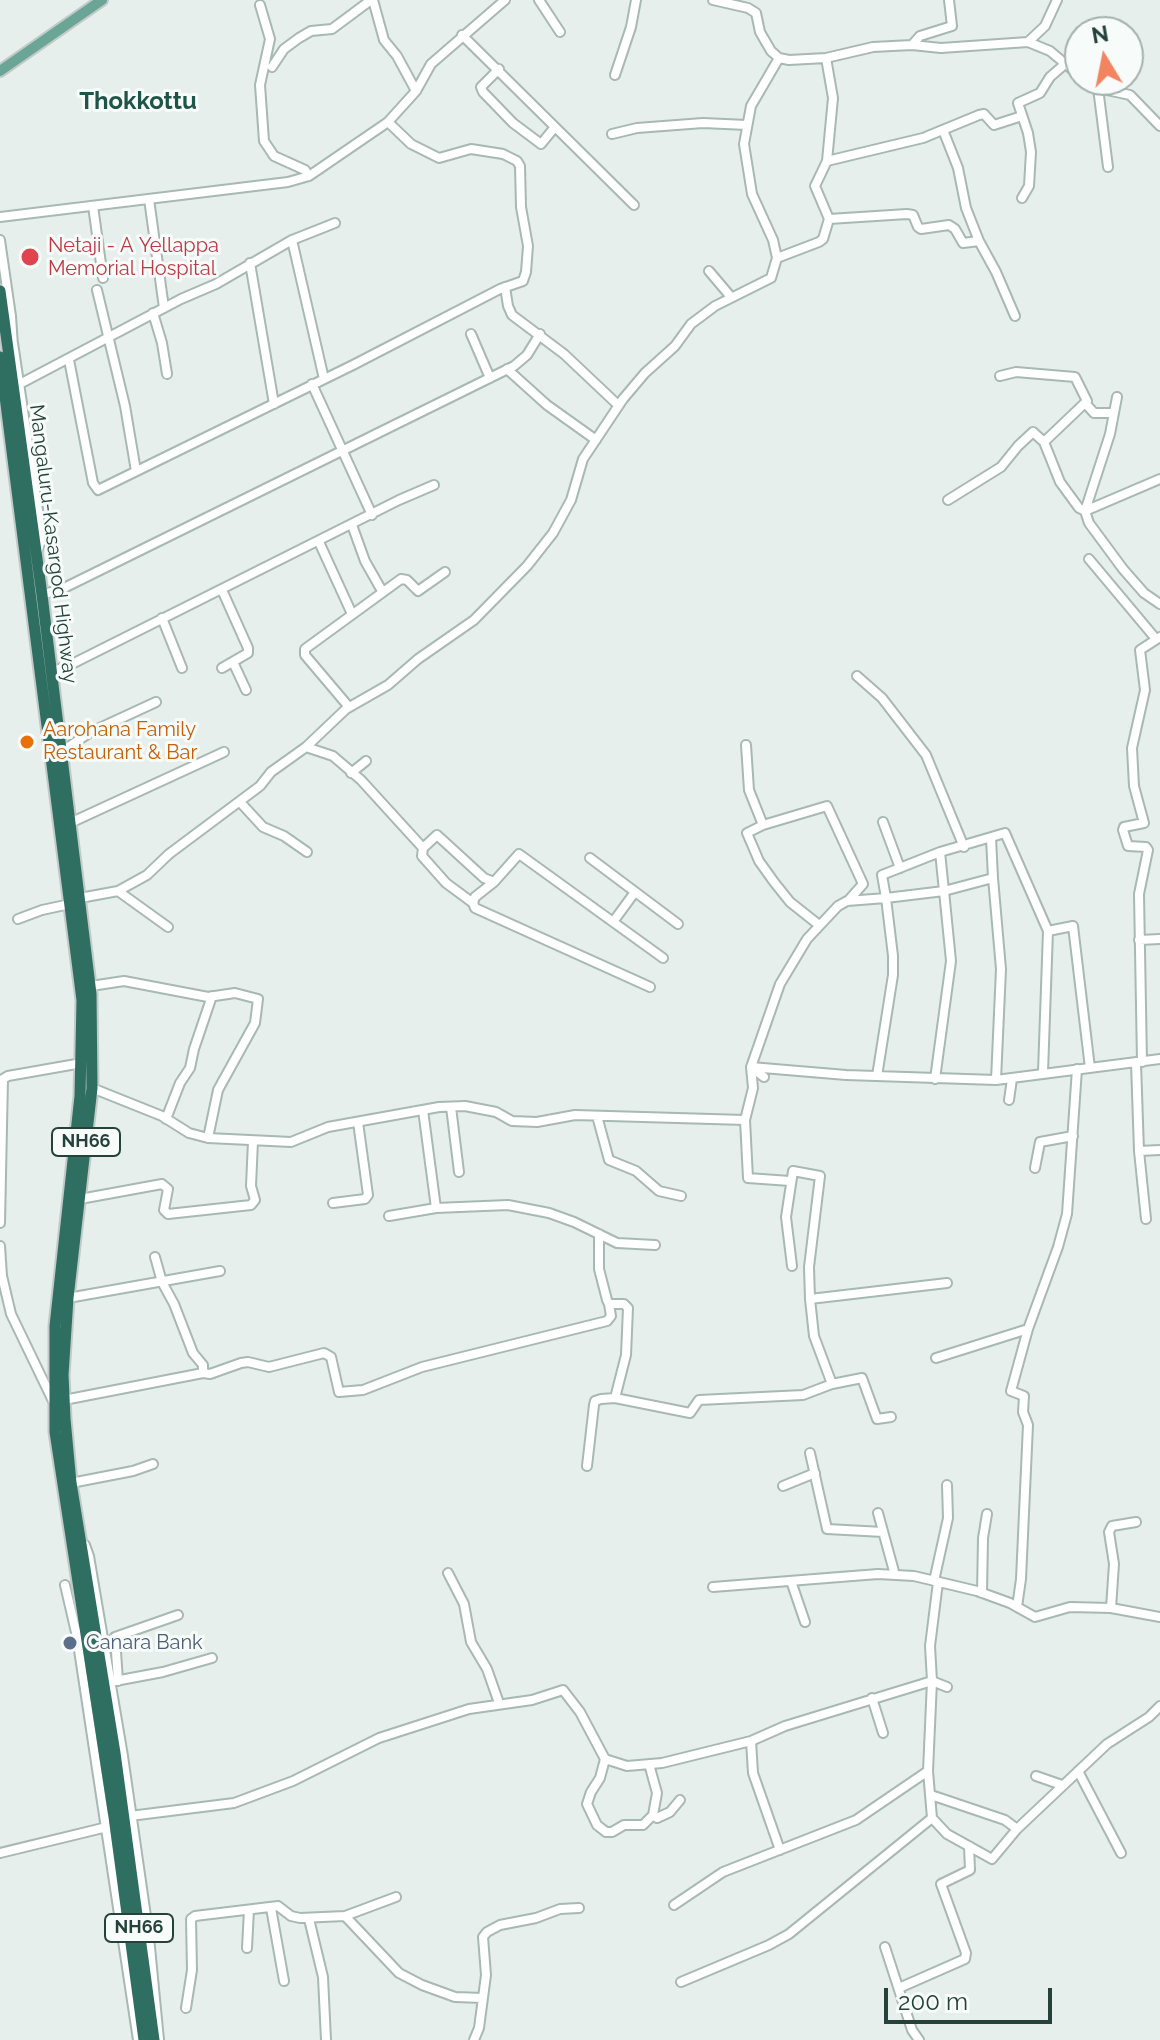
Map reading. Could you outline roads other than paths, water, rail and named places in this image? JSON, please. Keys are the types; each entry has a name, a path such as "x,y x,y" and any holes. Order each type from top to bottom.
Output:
{"highway":[{"name":"Mangaluru-Kasargod Highway","path":"0,291 2,358 75,901 91,986 92,1088 59,1401 117,1819 141,2040"},
{"name":"Mangaluru-Kasargod Highway","path":"2,358 18,386 31,556 42,595 70,823 82,1000 82,1063 55,1326 60,1477 157,2040"}],"main road":[{"path":"0,71 102,0"}],"street":[{"path":"272,67 284,49 299,38 311,31 332,29 372,0 384,40 397,56 416,91"},
{"path":"0,217 296,181 309,176 388,122 416,91 431,64 505,0"},
{"path":"539,0 560,32"},
{"path":"615,75 631,27 636,0"},
{"path":"713,0 748,8 756,13 760,32 771,51 779,58 789,60 826,58 873,47 912,45 941,48 1028,42 1050,51 1064,63"},
{"path":"912,45 920,36 952,26 949,0"},
{"path":"1028,42 1045,26 1057,0"},
{"path":"260,5 270,39 260,85 264,141 274,156 299,166 309,176"},
{"path":"462,35 634,205"},
{"path":"18,919 118,891 147,875 169,854 260,786 271,772 306,747 349,707 388,685 418,659 474,620 527,566 553,533 571,500 583,459 618,405 645,373 675,346 691,324 731,297 771,278 777,258 773,240 752,194 744,144 751,106 779,58"},
{"path":"777,258 823,239 829,219 815,186 827,161 833,98 826,58"},
{"path":"1022,198 1029,186 1031,152 1018,103 1040,93 1050,77 1064,65"},
{"path":"499,69 481,87 503,113 541,144 555,127"},
{"path":"1099,96 1108,167"},
{"path":"1131,96 1160,126"},
{"path":"827,161 923,138 979,115 984,114 994,125 1022,116"},
{"path":"69,360 95,489 105,487 505,287 523,281 528,246 521,207 519,163 507,155 471,149 439,158 411,144 388,122"},
{"path":"612,134 637,128 703,123 747,125"},
{"path":"943,130 958,168 966,208 1015,316"},
{"path":"149,199 164,308"},
{"path":"93,206 103,278"},
{"path":"829,219 907,214 913,215 921,229 949,225 963,243 979,241"},
{"path":"0,240 18,386 153,313 216,284 292,240 335,223"},
{"path":"292,240 324,379"},
{"path":"250,263 274,404"},
{"path":"709,271 731,297"},
{"path":"505,287 512,315 540,334 618,405"},
{"path":"97,290 125,406 136,471"},
{"path":"153,313 167,374"},
{"path":"471,334 490,378"},
{"path":"42,595 66,587 490,378 523,360 540,334"},
{"path":"2,358 13,343"},
{"path":"507,369 547,405 596,440"},
{"path":"1000,376 1016,372 1075,377 1085,393 1086,404 1094,413 1114,413"},
{"path":"312,384 372,515"},
{"path":"1117,397 1085,511 1089,523 1123,569 1144,593 1160,604"},
{"path":"1044,442 1086,404"},
{"path":"948,500 1001,467 1033,432 1044,442 1060,482 1079,508 1085,511 1160,479"},
{"path":"51,672 434,485"},
{"path":"352,525 365,561 382,591"},
{"path":"319,542 352,614"},
{"path":"1089,559 1158,638 1140,650 1145,690 1132,748 1134,786 1144,823 1124,827 1123,830 1128,846 1146,847 1148,850 1139,894 1139,1151 1146,1219"},
{"path":"349,707 304,651 382,591 404,578 418,591 445,572"},
{"path":"222,590 248,648 248,653 222,668"},
{"path":"162,618 182,668"},
{"path":"233,662 246,690"},
{"path":"857,676 882,698 926,755 964,847"},
{"path":"61,752 89,733 156,702"},
{"path":"746,745 749,790 763,825"},
{"path":"306,747 333,756 361,780 423,848"},
{"path":"70,823 224,752"},
{"path":"351,773 366,761"},
{"path":"240,802 263,827 284,836 307,852"},
{"path":"790,1181 748,1178 745,1120 753,1088 751,1067 780,984 807,939 863,884 827,806 763,825 747,833 759,861 790,902 819,925"},
{"path":"883,822 900,868"},
{"path":"877,1076 893,975 882,875 940,852 1005,833 1048,931 1043,1072"},
{"path":"494,882 484,878 437,835 423,848 422,856 446,883 473,903 475,908 650,987"},
{"path":"991,838 1001,969 996,1080"},
{"path":"935,1079 951,961 940,852"},
{"path":"473,903 475,897 494,882 519,854 663,958"},
{"path":"590,858 678,924"},
{"path":"847,901 944,891 993,878"},
{"path":"118,891 168,927"},
{"path":"613,922 635,892"},
{"path":"1048,931 1073,926 1090,1068"},
{"path":"1139,940 1160,939"},
{"path":"91,986 124,981 212,996 235,993 258,999 255,1023 218,1090 208,1138"},
{"path":"166,1119 180,1083 190,1068 212,996"},
{"path":"751,1067 996,1080 1160,1059"},
{"path":"0,1223 3,1079 82,1063"},
{"path":"751,1067 764,1077"},
{"path":"1017,1607 1028,1425 1023,1412 1024,1396 1011,1391 1028,1329 1067,1214 1077,1069"},
{"path":"1009,1100 1012,1079"},
{"path":"92,1088 166,1119 189,1133 208,1138 253,1141 291,1142 328,1127 451,1107 496,1112 512,1121 537,1122 575,1115 745,1120"},
{"path":"451,1107 459,1172"},
{"path":"423,1110 436,1208"},
{"path":"597,1116 609,1160 636,1171 659,1191 681,1196"},
{"path":"333,1203 365,1199 368,1195 358,1122"},
{"path":"1035,1168 1040,1142 1073,1136"},
{"path":"80,1199 162,1184 168,1189 164,1210 168,1214 251,1205 255,1200 251,1186 253,1141"},
{"path":"1139,1151 1160,1150"},
{"path":"792,1266 786,1217 793,1171 820,1176 809,1267 810,1299 814,1336 832,1384"},
{"path":"389,1216 436,1208 508,1205 549,1213 617,1243 655,1245"},
{"path":"0,1246 2,1276 11,1314 59,1401 223,1371 241,1363 269,1367 328,1353 339,1392 363,1390 422,1367 607,1321 611,1316 599,1269 599,1234"},
{"path":"155,1257 162,1282 193,1353 203,1365 203,1373"},
{"path":"68,1298 220,1271"},
{"path":"810,1299 947,1283"},
{"path":"609,1304 624,1304 628,1308 626,1355 615,1398"},
{"path":"936,1358 1028,1329"},
{"path":"587,1466 595,1401 615,1398 690,1413 699,1400 803,1395 832,1384 862,1378 877,1419 891,1417"},
{"path":"810,1453 827,1529 883,1532"},
{"path":"71,1483 153,1464"},
{"path":"783,1486 815,1473"},
{"path":"947,1485 948,1518 936,1582 930,1646 932,1681 928,1771 932,1818 947,1834 992,1859 1017,1829 1107,1744 1149,1717 1160,1706"},
{"path":"878,1513 895,1575"},
{"path":"982,1593 983,1538 987,1514"},
{"path":"1111,1608 1114,1564 1109,1532 1112,1526 1136,1522"},
{"path":"78,1526 89,1556 114,1681"},
{"path":"448,1573 464,1604 471,1642 491,1678 499,1703"},
{"path":"713,1587 914,1576 982,1593 1035,1617 1070,1607 1111,1608 1160,1617"},
{"path":"791,1581 805,1622"},
{"path":"65,1585 117,1819"},
{"path":"117,1819 115,1637 178,1615"},
{"path":"78,1642 84,1628"},
{"path":"114,1681 212,1658"},
{"path":"605,1759 627,1766 649,1764 751,1741 785,1726 932,1681 947,1687"},
{"path":"0,1853 117,1819 234,1803 293,1781 379,1738 469,1709 532,1700 563,1690 580,1712 605,1759 600,1778 587,1804 597,1825 606,1832 624,1825 643,1825 653,1815 657,1793 649,1764"},
{"path":"872,1698 883,1733"},
{"path":"751,1741 753,1773 780,1850"},
{"path":"674,1905 723,1872 856,1820 928,1771"},
{"path":"1078,1771 1121,1853"},
{"path":"1036,1776 1062,1785"},
{"path":"931,1795 1005,1820 1017,1829"},
{"path":"653,1815 657,1818 670,1812 680,1800"},
{"path":"681,1982 789,1934 932,1818"},
{"path":"899,1988 965,1959 966,1953 941,1884 970,1870 969,1846"},
{"path":"186,2008 192,1970 191,1919 195,1916 278,1906 291,1916 309,1919 345,1916 396,1897"},
{"path":"271,1908 284,1981"},
{"path":"474,2040 479,2028 486,1975 483,1937 500,1925 536,1918 560,1909 579,1908"},
{"path":"247,1948 249,1910"},
{"path":"345,1916 399,1973 455,1997 483,1998"},
{"path":"309,1919 323,1977 326,2040"},
{"path":"885,1947 912,2030 919,2040"}],"place":[{"name":"Netaji - A Yellappa Memorial Hospital","path":"30,257"},
{"name":"Aarohana Family Restaurant & Bar","path":"27,742"},
{"name":"Canara Bank","path":"70,1643"}],"district":[{"name":"Thokkottu","path":"138,102"}]}
